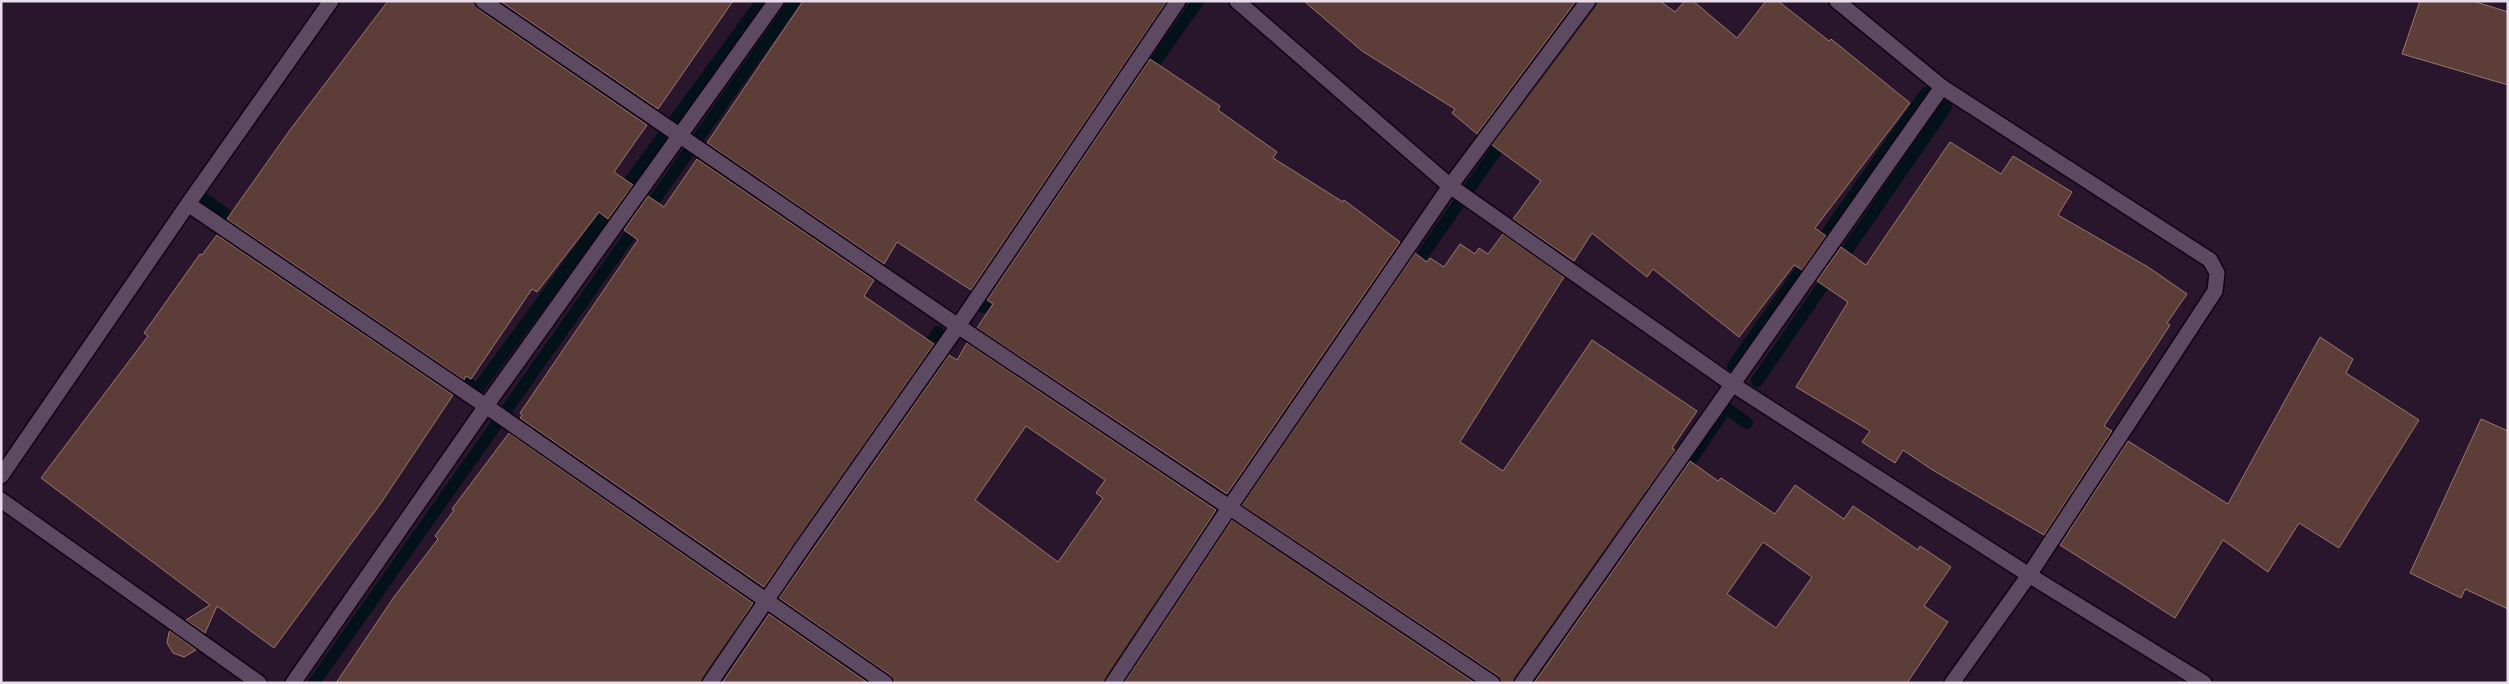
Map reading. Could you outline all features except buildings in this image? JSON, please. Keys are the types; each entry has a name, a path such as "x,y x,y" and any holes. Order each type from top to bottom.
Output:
{"street":[{"path":"1,476 188,204 331,1"},
{"path":"483,1 958,326 1492,683"},
{"path":"293,683 486,406 776,1"},
{"path":"710,683 958,326 1178,1"},
{"path":"1237,1 1450,186 1732,384 2029,575 2204,683"},
{"path":"1112,683 1229,508 1450,186 1588,1"},
{"path":"1837,1 1942,88 2210,260 2217,273 2216,292 2029,575 1952,683"},
{"path":"1522,683 1942,88"},
{"path":"188,204 486,406 885,683"},
{"path":"1,500 258,683"}],"waterway":[{"path":"411,344 477,390 762,1"},
{"path":"314,683 795,1"},
{"path":"1146,75 1198,1"},
{"path":"1733,366 1926,93"},
{"path":"1757,381 1946,107"},
{"path":"1412,270 1507,135"},
{"path":"200,196 241,225"},
{"path":"983,307 996,288"},
{"path":"921,356 938,332"},
{"path":"1682,474 1726,408 1747,423"}]}
